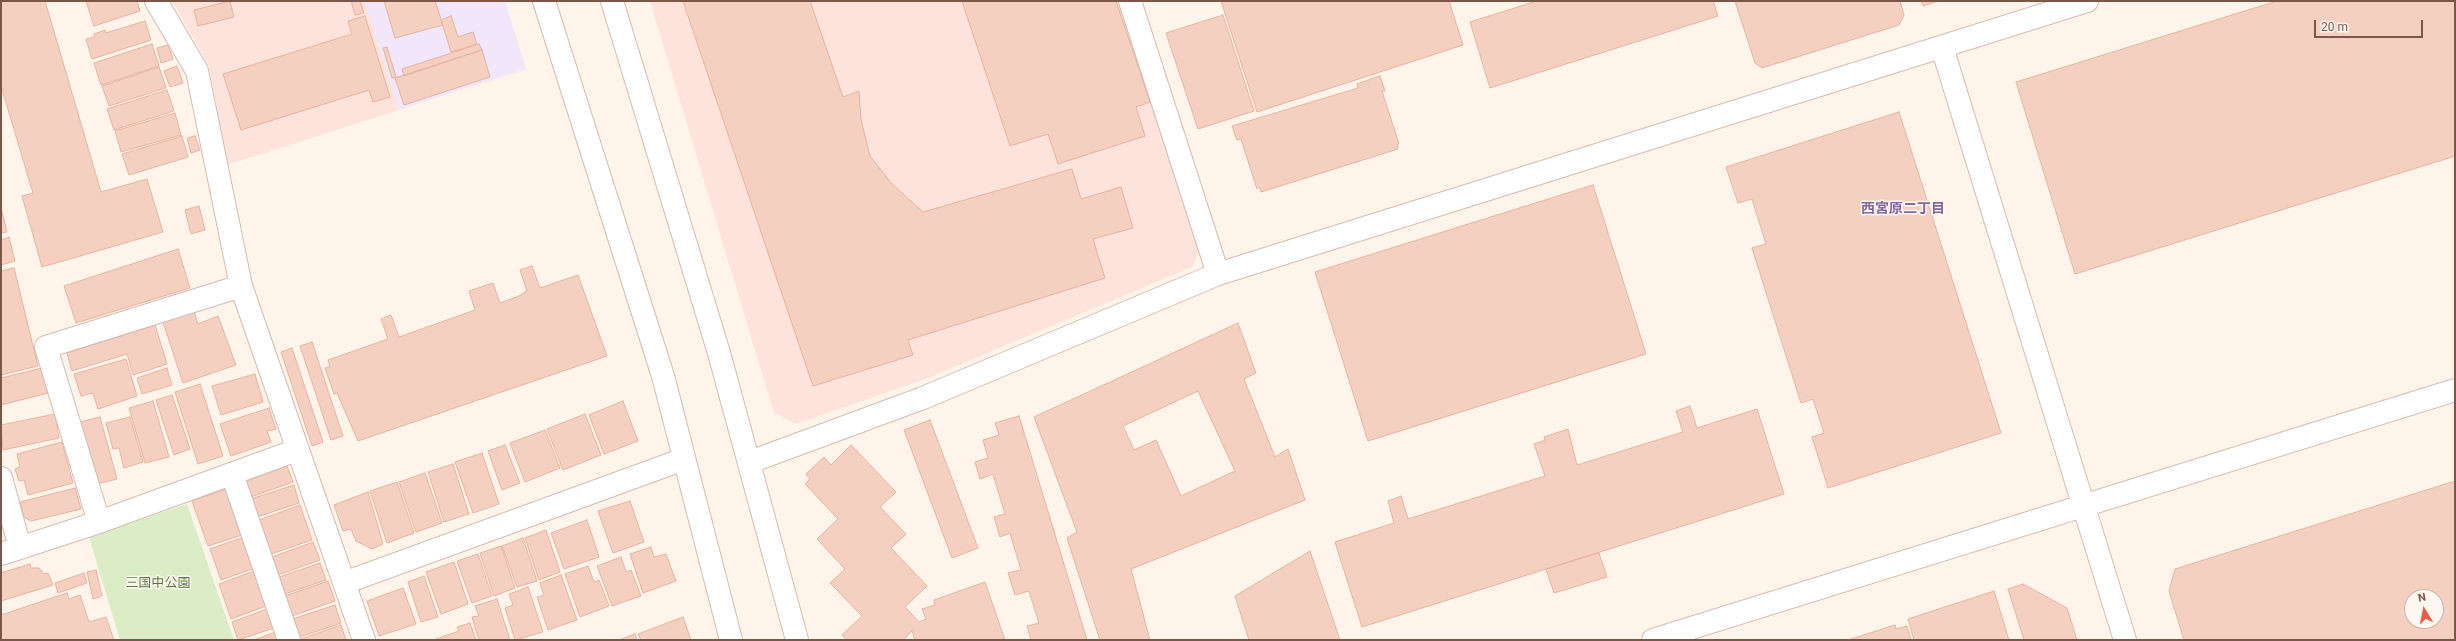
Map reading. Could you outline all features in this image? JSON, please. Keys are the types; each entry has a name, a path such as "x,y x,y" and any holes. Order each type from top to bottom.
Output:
{"street":[{"path":"156,1 197,72 241,286 364,640"},
{"path":"544,1 663,376 731,640"},
{"path":"612,1 719,353 750,462 797,640"},
{"path":"1130,1 1218,274"},
{"path":"750,462 923,398 1218,274 2087,1"},
{"path":"1942,47 2125,640"},
{"path":"99,522 46,347 241,286"},
{"path":"1653,640 2455,390"},
{"path":"1,478 10,551 99,522 297,450"},
{"path":"344,583 684,459"},
{"path":"232,474 289,640"}],"shaded area":[{"path":"365,1 399,110 227,165 209,66 173,2"},
{"path":"365,1 505,1 526,69 399,110"},
{"path":"650,1 1120,1 1200,249 1192,267 928,378 796,424 774,413"}],"green space":[{"name":"三国中公園","path":"187,504 234,640 120,640 89,537"}],"building":[{"path":"1,1 45,1 101,192 147,179 163,232 42,267 22,196 33,193 1,86"},
{"path":"86,1 137,1 140,11 94,26"},
{"path":"230,1 234,17 198,26 194,10"},
{"path":"351,1 360,1 364,13 355,15"},
{"path":"384,1 435,1 443,25 395,38"},
{"path":"683,1 810,1 843,97 859,91 861,120 870,156 892,184 923,212 1072,169 1081,199 1121,187 1133,228 1093,239 1105,278 908,340 913,355 813,386"},
{"path":"962,1 1116,1 1150,102 1136,107 1145,136 1058,164 1048,134 1010,146"},
{"path":"1221,1 1449,1 1463,45 1257,112"},
{"path":"1537,1 1713,1 1718,16 1490,88 1470,22"},
{"path":"1735,1 1900,1 1904,15 1899,25 1762,68 1755,63"},
{"path":"1921,1 1938,1 1923,6"},
{"path":"2277,1 2455,1 2455,156 2075,274 2016,82"},
{"path":"1223,15 1254,111 1198,129 1166,33"},
{"path":"365,16 390,97 373,102 369,90 241,130 223,74 352,34 348,21"},
{"path":"451,16 458,37 473,32 477,44 451,52 441,20"},
{"path":"145,21 151,40 92,59 86,39 94,37 94,34 105,30 106,33"},
{"path":"152,44 159,66 101,85 94,63"},
{"path":"479,44 482,50 404,76 402,69"},
{"path":"168,45 173,59 161,63 157,48"},
{"path":"387,47 396,77 392,78 383,48"},
{"path":"482,50 490,77 404,105 395,78"},
{"path":"177,66 183,83 170,87 164,71"},
{"path":"159,67 166,88 109,106 102,86"},
{"path":"1380,76 1385,91 1382,91 1399,144 1397,145 1398,149 1261,192 1260,187 1257,189 1241,139 1237,140 1232,126 1358,88 1357,84"},
{"path":"167,90 174,111 114,130 107,109"},
{"path":"1899,112 2001,433 1828,488 1812,437 1824,433 1813,399 1801,403 1752,248 1766,244 1752,199 1738,203 1726,167"},
{"path":"175,113 181,135 121,152 115,131"},
{"path":"182,136 188,157 129,175 122,154"},
{"path":"195,136 200,150 191,153 187,138"},
{"path":"1593,185 1646,354 1368,441 1315,272"},
{"path":"199,206 205,230 191,234 185,210"},
{"path":"1,208 7,232 1,233"},
{"path":"9,237 15,261 1,265 1,240"},
{"path":"178,249 190,288 76,323 64,286"},
{"path":"532,266 540,288 578,275 607,356 358,441 337,393 334,394 325,368 330,367 328,360 388,339 381,319 391,315 399,337 475,310 469,291 493,283 500,303 519,296 527,291 520,270"},
{"path":"14,268 38,366 1,375 1,271"},
{"path":"193,308 198,324 218,316 236,365 183,383 162,319"},
{"path":"1238,323 1256,373 1244,379 1275,457 1288,449 1305,500 1131,569 1150,640 1100,640 1067,538 1077,532 1034,417","holes":["1198,391 1235,471 1181,496 1156,440 1134,450 1123,426"]},
{"path":"155,325 167,364 133,375 127,354 72,371 67,353"},
{"path":"312,342 343,436 331,440 300,346"},
{"path":"292,348 323,442 312,446 281,352"},
{"path":"126,359 137,396 98,409 93,393 81,396 74,374"},
{"path":"42,368 48,393 1,405 1,378"},
{"path":"167,368 172,385 142,394 137,378"},
{"path":"255,374 263,402 221,415 212,386"},
{"path":"200,384 223,456 198,464 175,392"},
{"path":"172,395 190,449 174,455 156,400"},
{"path":"153,401 169,457 145,463 129,408"},
{"path":"623,401 638,441 604,454 589,415"},
{"path":"1690,406 1697,428 1757,409 1784,494 1362,627 1335,542 1394,523 1388,501 1401,496 1408,519 1545,476 1534,444 1545,440 1544,437 1568,429 1577,465 1683,432 1676,411"},
{"path":"269,408 276,429 267,431 271,442 231,456 220,424"},
{"path":"55,414 59,438 3,450 1,425"},
{"path":"585,414 601,455 563,470 547,429"},
{"path":"1019,416 1087,640 1031,640 1027,626 1039,623 1029,591 1015,595 1008,573 1021,570 1010,533 1000,537 994,517 1005,514 993,474 980,479 975,462 988,458 983,440 999,435 995,423"},
{"path":"100,417 117,479 97,484 80,422"},
{"path":"130,417 143,462 124,468 119,448 113,449 106,423"},
{"path":"930,420 978,548 952,558 904,430"},
{"path":"545,430 560,468 525,482 510,443"},
{"path":"62,442 73,483 28,495 24,480 19,481 15,469 20,467 17,454"},
{"path":"505,445 520,483 502,490 488,451"},
{"path":"851,445 896,492 880,507 906,534 891,548 927,586 905,607 919,622 926,619 922,609 935,605 934,600 985,582 1005,640 915,640 912,631 903,640 847,640 842,635 862,616 830,583 845,569 817,539 838,519 805,484 810,479 806,474 824,457 831,465"},
{"path":"482,453 499,504 473,513 455,462"},
{"path":"453,464 469,514 444,522 428,472"},
{"path":"287,466 293,482 251,497 246,481"},
{"path":"425,473 442,523 416,532 399,482"},
{"path":"2455,481 2455,640 2184,640 2169,591 2175,569"},
{"path":"397,482 414,533 387,543 370,491"},
{"path":"294,485 299,503 257,517 251,499"},
{"path":"75,488 81,509 31,521 24,517 20,502"},
{"path":"229,488 245,534 208,546 192,501"},
{"path":"368,492 383,544 372,549 356,541 351,529 343,531 334,505"},
{"path":"630,501 644,542 613,553 598,511"},
{"path":"300,505 312,540 271,554 259,520"},
{"path":"587,520 599,557 564,569 551,533"},
{"path":"546,530 560,572 539,580 525,538"},
{"path":"244,537 255,568 221,580 210,549"},
{"path":"523,538 537,581 517,587 502,546"},
{"path":"313,542 320,560 278,575 272,557"},
{"path":"501,546 515,588 494,596 480,553"},
{"path":"651,547 654,557 666,554 676,581 643,593 630,554"},
{"path":"1310,551 1340,640 1249,640 1235,596"},
{"path":"1599,553 1607,577 1554,593 1546,569"},
{"path":"478,554 492,596 472,603 457,561"},
{"path":"621,557 626,572 631,570 641,596 612,606 597,566"},
{"path":"454,562 468,604 441,614 426,572"},
{"path":"320,563 326,580 285,594 279,577"},
{"path":"30,564 31,568 39,568 44,574 48,573 53,585 1,601 1,573"},
{"path":"588,566 594,582 599,580 609,606 580,617 565,574"},
{"path":"96,570 102,596 93,599 87,572"},
{"path":"254,571 266,606 231,619 219,584"},
{"path":"84,573 87,583 58,593 55,583"},
{"path":"561,575 577,620 548,630 537,597 544,595 540,583"},
{"path":"424,576 438,617 421,622 408,582"},
{"path":"328,581 335,601 292,616 285,596"},
{"path":"2023,584 2067,608 2077,640 2024,640 2008,589"},
{"path":"528,587 543,632 515,640 505,608 513,605 509,594"},
{"path":"403,588 416,624 379,636 367,601"},
{"path":"1994,591 2009,640 1914,640 1908,619"},
{"path":"67,593 69,599 80,595 89,622 106,617 114,640 1,640 1,615"},
{"path":"497,599 510,640 479,640 472,617 479,616 475,606"},
{"path":"335,605 341,623 300,637 293,619"},
{"path":"267,609 274,628 238,640 232,622"},
{"path":"683,617 691,640 641,640 638,634"},
{"path":"470,623 476,640 433,640 459,631 457,627"},
{"path":"341,625 346,640 301,640 301,639"},
{"path":"1895,625 1896,629 1907,626 1911,640 1848,640"},
{"path":"276,632 279,640 253,640"},
{"path":"635,634 637,640 619,640"}],"district":[{"name":"西宮原二丁目","path":"1903,209"}]}
